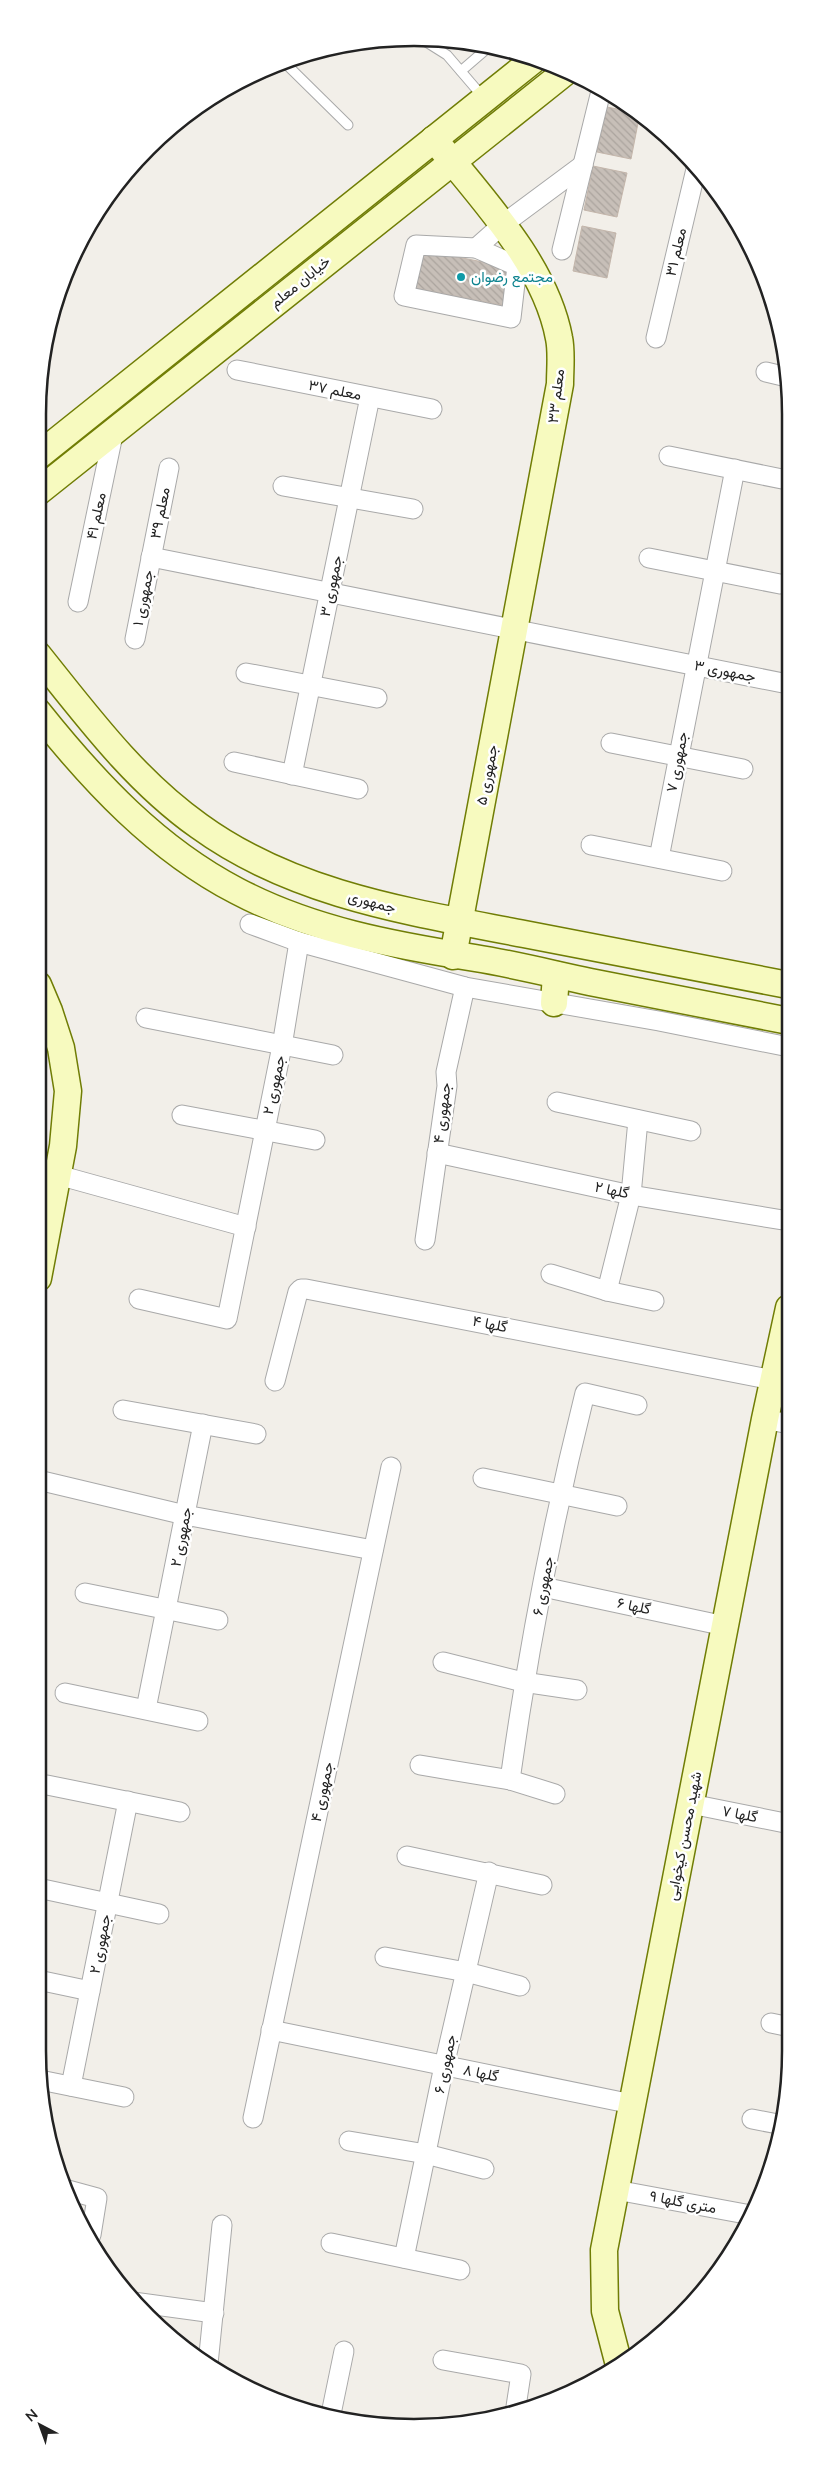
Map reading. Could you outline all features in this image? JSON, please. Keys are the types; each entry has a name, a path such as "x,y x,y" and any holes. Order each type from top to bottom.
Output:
{"main road":[{"name":"خیابان معلم","path":"46,450 527,65"},
{"name":"خیابان معلم","path":"46,485 114,430 213,354 451,161 560,76"},
{"name":"معلم ۳۳","path":"434,139 522,249 544,294 559,338 560,384 514,629"},
{"name":"جمهوری ۵","path":"454,956 514,629"},
{"name":"جمهوری","path":"46,666 108,743 152,786 198,826 253,860 309,884 394,908 782,985"},
{"path":"46,722 82,767 128,812 178,854 236,891 303,920 386,942 782,1020"},
{"path":"554,1003 556,975"},
{"path":"46,1004 60,1048 68,1091 46,1192"},
{"path":"46,1072 50,1092 46,1134"},
{"name":"شهید محسن کیخوایی","path":"617,2358 605,2311 604,2250 725,1626 777,1422 773,1380 782,1340"}],"street":[{"path":"562,250 600,97"},
{"path":"476,248 517,266 511,318 404,296 416,245 476,248 502,225 583,164"},
{"name":"معلم ۳۱","path":"656,338 694,177"},
{"name":"معلم ۳۷","path":"237,370 432,409"},
{"path":"766,372 780,375"},
{"name":"جمهوری ۳","path":"292,774 370,397"},
{"name":"معلم ۴۱","path":"78,602 114,430"},
{"path":"669,456 782,479"},
{"name":"معلم ۳۹","path":"151,557 169,468"},
{"name":"جمهوری ۷","path":"659,858 734,469"},
{"path":"283,486 413,509"},
{"name":"جمهوری ۳","path":"151,557 782,683"},
{"name":"جمهوری ۱","path":"135,639 151,557"},
{"path":"648,558 780,584"},
{"path":"246,673 377,698"},
{"path":"611,743 743,769"},
{"path":"234,762 358,789"},
{"path":"591,845 722,871"},
{"path":"250,924 300,942 465,987 782,1046"},
{"name":"جمهوری ۲","path":"139,1299 227,1319 282,1046 300,942"},
{"name":"جمهوری ۴","path":"425,1240 447,1086 446,1072 465,987"},
{"path":"146,1018 333,1055"},
{"path":"557,1102 691,1131"},
{"path":"182,1114 265,1132 315,1140"},
{"path":"607,1291 632,1194 638,1120"},
{"name":"گلها ۲","path":"437,1153 632,1194 782,1220"},
{"path":"46,1192 246,1227"},
{"path":"551,1274 607,1291 654,1301"},
{"name":"گلها ۴","path":"275,1382 298,1292 301,1289 773,1380"},
{"name":"جمهوری ۶","path":"510,1780 523,1682 544,1586 560,1495 585,1393 638,1405"},
{"path":"123,1410 256,1434"},
{"name":"جمهوری ۲","path":"146,1709 203,1424"},
{"name":"جمهوری ۴","path":"253,2118 391,1467"},
{"path":"483,1478 617,1506"},
{"path":"46,1482 185,1515 373,1550"},
{"name":"گلها ۶","path":"544,1586 725,1626"},
{"path":"85,1593 218,1620"},
{"path":"443,1662 523,1682 577,1690"},
{"path":"65,1693 198,1721"},
{"path":"420,1765 510,1780 555,1794"},
{"path":"47,1785 180,1812"},
{"name":"جمهوری ۲","path":"71,2086 128,1801"},
{"name":"گلها ۷","path":"690,1804 782,1822"},
{"path":"407,1856 542,1884"},
{"name":"جمهوری ۶","path":"404,2258 444,2066 489,1872"},
{"path":"46,1890 159,1914"},
{"path":"386,1957 466,1972 520,1986"},
{"path":"46,1982 90,1991"},
{"path":"771,2023 782,2025"},
{"name":"گلها ۸","path":"272,2030 632,2104"},
{"path":"48,2081 124,2097"},
{"path":"752,2119 775,2123"},
{"path":"349,2141 426,2154 484,2169"},
{"name":"۹ متری گلها","path":"616,2190 744,2214"},
{"path":"74,2191 97,2198 92,2228"},
{"path":"209,2356 222,2225"},
{"path":"331,2243 460,2270"},
{"path":"148,2304 214,2313"},
{"path":"332,2409 344,2351"},
{"path":"443,2360 521,2374 516,2404"}],"lane":[{"path":"434,47 447,55 484,99"},
{"path":"461,71 483,52"},
{"path":"290,68 348,126"}],"building":[{"path":"607,107 620,110 638,122 631,159 597,152"},
{"path":"593,166 627,173 617,217 584,210"},
{"path":"582,226 616,233 607,278 573,271"},
{"name":"مجتمع رضوان","path":"417,249 513,268 506,306 410,287"}],"place":[{"name":"مجتمع رضوان","path":"461,277"}]}
